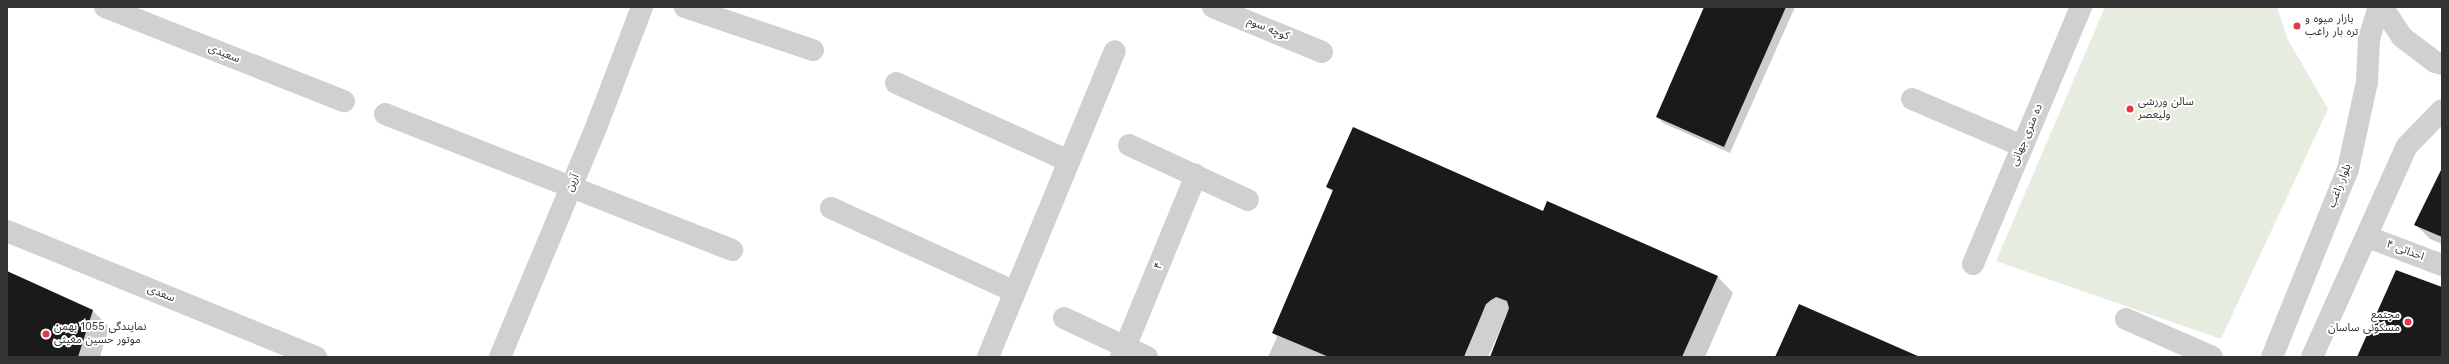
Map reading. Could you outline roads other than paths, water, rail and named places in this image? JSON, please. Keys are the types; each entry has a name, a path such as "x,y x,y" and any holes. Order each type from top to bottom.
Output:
{"street":[{"name":"سعیدی","path":"105,7 344,101"},
{"name":"آرین","path":"500,357 571,186 642,7"},
{"path":"685,7 813,50"},
{"name":"کوچه سوم","path":"1213,7 1322,52"},
{"name":"ده متری جهانی","path":"1973,264 2081,7"},
{"path":"2380,7 2402,37 2435,62 2442,64"},
{"name":"بلوار راغب","path":"2272,357 2348,169 2367,82 2369,39 2380,7"},
{"path":"988,357 1115,51"},
{"path":"896,83 1069,162"},
{"path":"1912,99 2022,146"},
{"path":"2312,357 2368,237 2408,146 2442,110"},
{"path":"384,114 732,250"},
{"path":"1129,145 1248,200"},
{"name":"۴","path":"1123,352 1196,175"},
{"path":"831,208 1015,292"},
{"name":"سعدی","path":"7,231 316,357"},
{"name":"احداثی ۴","path":"2368,237 2442,265"},
{"path":"1476,357 1497,309"},
{"path":"1064,318 1123,352 1147,357"},
{"path":"2126,320 2212,357"}],"place":[{"name":"بازار میوه و تره بار راغب","path":"2297,26"},
{"name":"سالن ورزشی ولیعصر","path":"2130,109"},
{"name":"مجتمع مسکونی ساسان","path":"2408,322"},
{"name":"نمایندگی 1055 بهمن موتور حسین مغیثی","path":"46,334"}]}
